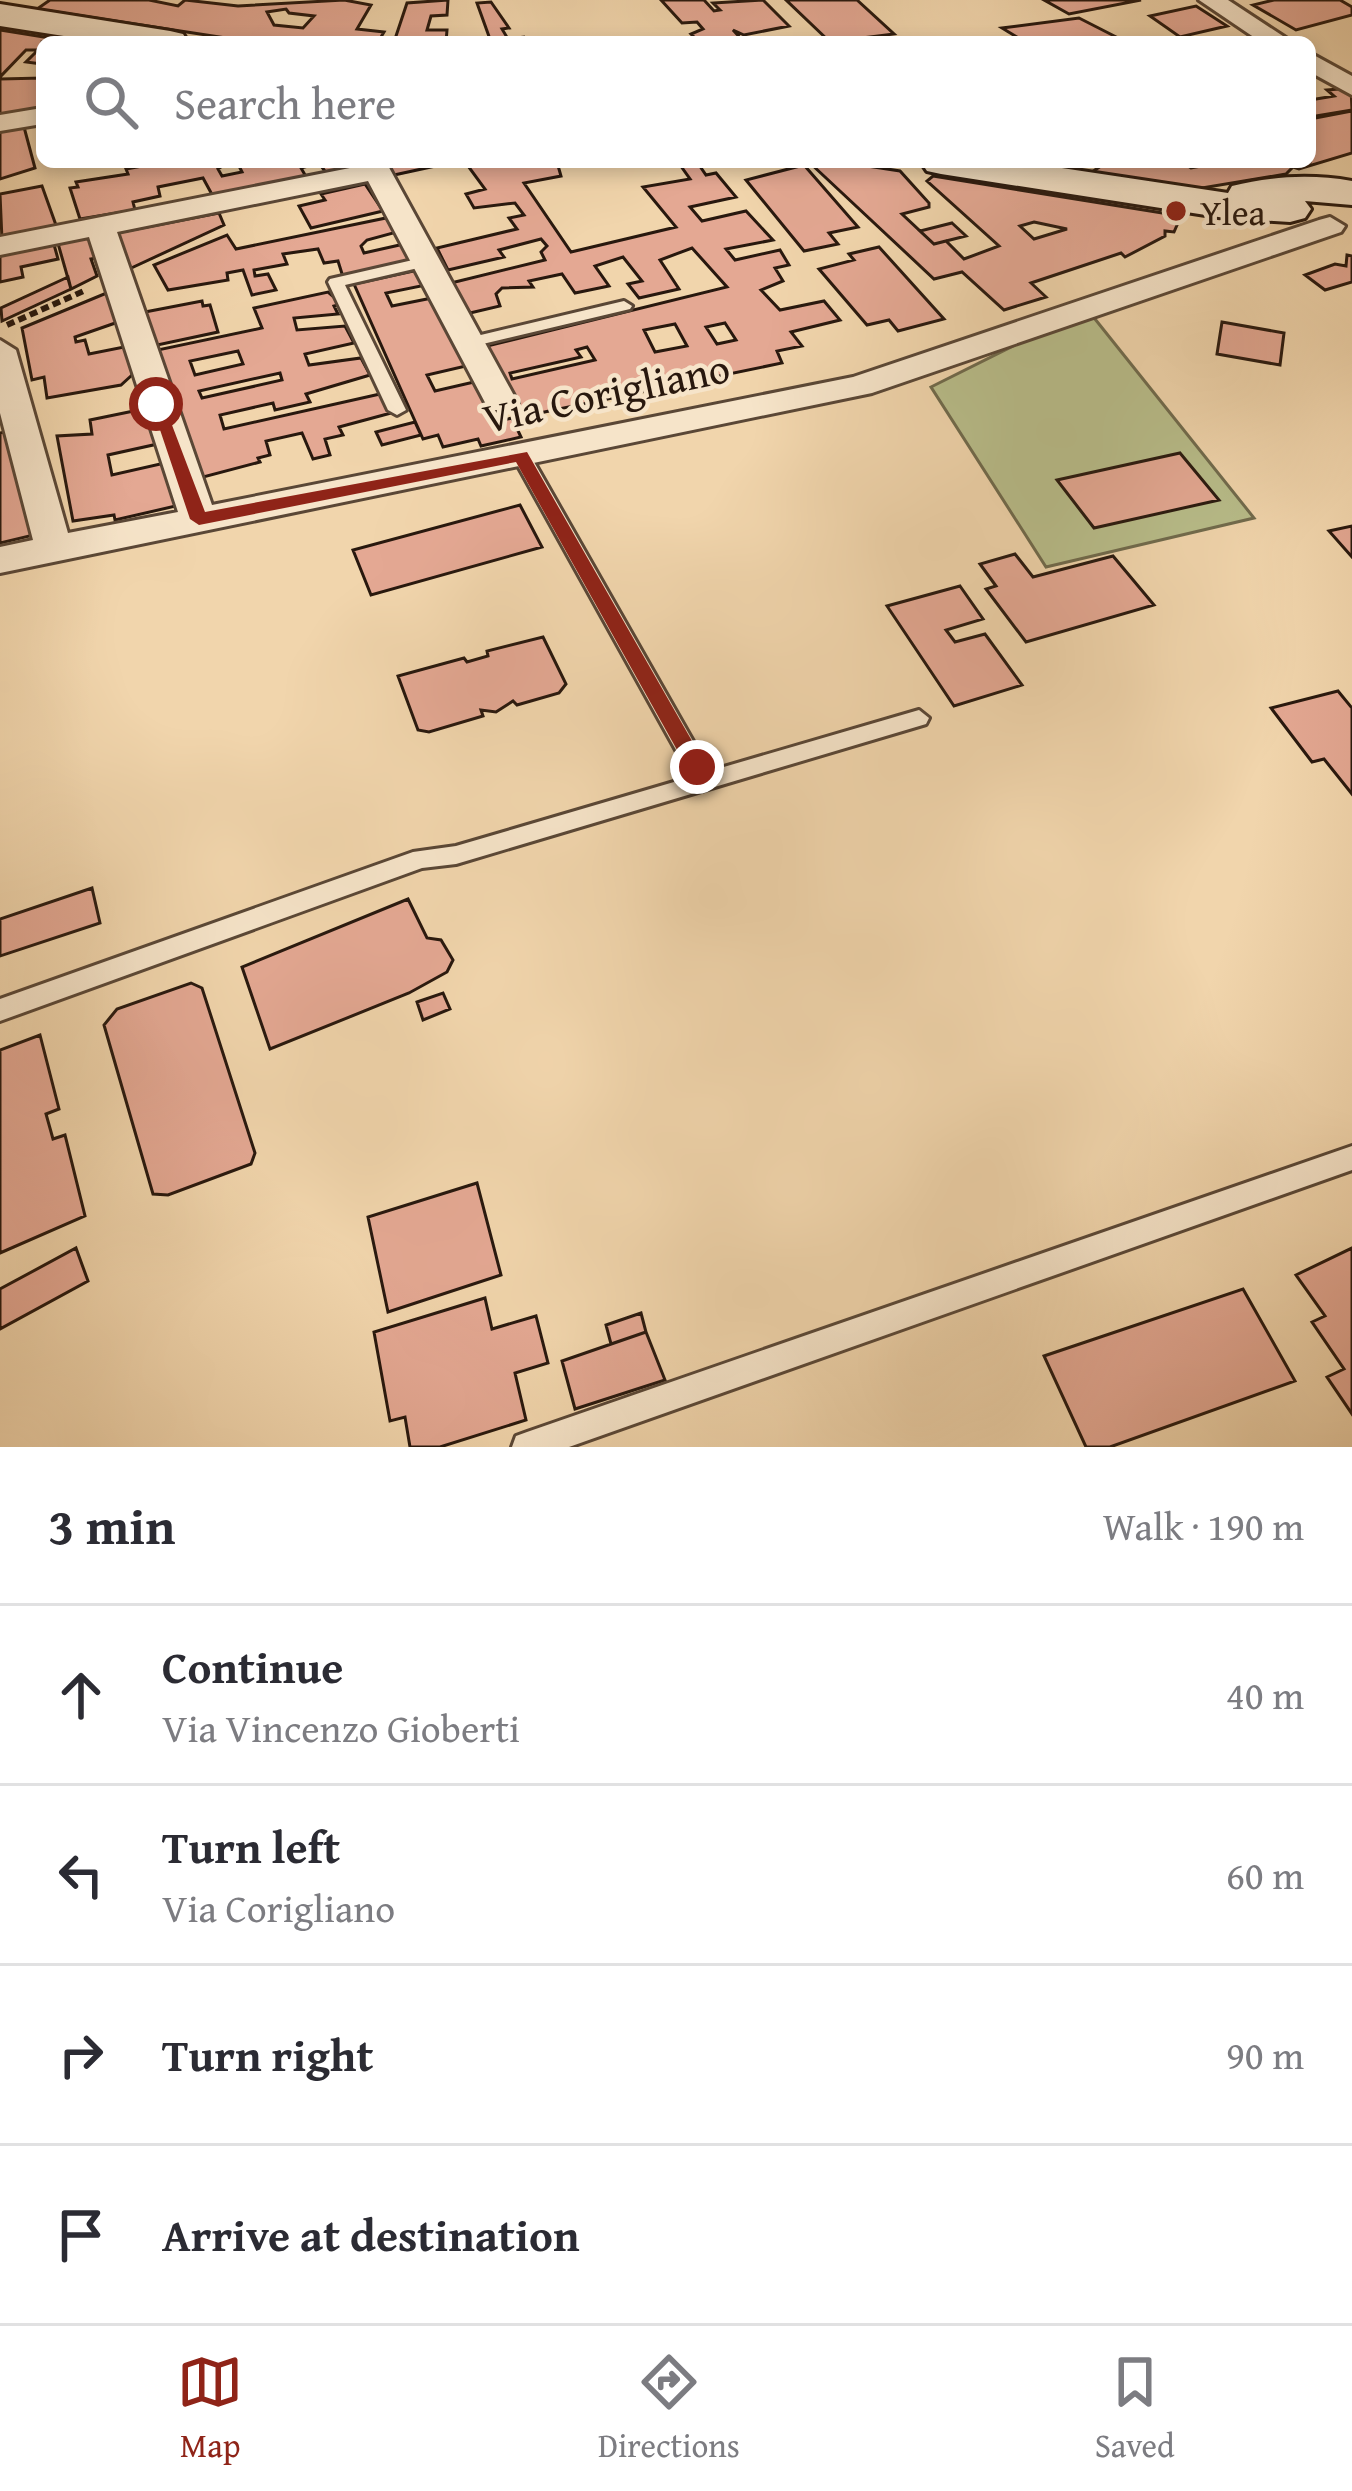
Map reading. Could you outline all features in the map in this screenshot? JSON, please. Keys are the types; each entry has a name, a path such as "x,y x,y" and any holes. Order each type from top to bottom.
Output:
{"main road":[{"path":"0,15 108,36"},
{"path":"980,168 1319,217"},
{"path":"1151,194 1319,217"}],"street":[{"path":"1211,0 1269,36"},
{"path":"1316,65 1352,87"},
{"path":"0,123 36,117"},
{"path":"0,246 366,168"},
{"path":"376,168 501,403"},
{"path":"1217,262 1319,217"},
{"name":"Via Corigliano","path":"0,560 860,386 1217,262 1319,217"},
{"path":"100,226 156,404 199,519"},
{"path":"0,350 54,549"}],"lane":[{"path":"397,410 336,283 426,262"},
{"path":"470,342 624,306"},
{"path":"521,455 705,782"},
{"path":"0,1010 421,859 456,855 919,718"},
{"path":"527,1447 1352,1158"}],"path":[{"path":"0,328 117,276"}],"green space":[{"path":"1091,314 1254,518 1046,567 931,387 1025,340"}],"building":[{"path":"50,0 149,0 178,6 185,0 238,6 344,0 371,5 357,29 384,32 382,36 213,36 37,9","holes":["286,9 314,16 303,28 274,25 267,12"]},
{"path":"448,0 447,15 431,16 427,30 447,30 446,36 396,36 407,3"},
{"path":"661,0 704,0 714,11 720,10 713,3 763,0 789,26 744,35 733,30 738,36 693,36 703,29 697,22 682,23"},
{"path":"786,0 857,0 894,34 878,36 824,36"},
{"path":"1044,0 1141,0 1069,14"},
{"path":"1274,0 1340,0 1352,7 1352,15 1296,30 1253,5"},
{"path":"491,2 509,28 502,29 506,36 489,36 477,3"},
{"path":"1196,6 1227,26 1179,36 1150,16"},
{"path":"1079,18 1114,36 1015,36 1002,28"},
{"path":"0,30 38,36 36,50 26,50 0,77"},
{"path":"36,78 36,110 0,116 0,79"},
{"path":"1351,88 1352,110 1316,116 1316,99 1334,96 1327,90"},
{"path":"1352,111 1352,153 1316,164 1316,118"},
{"path":"24,127 35,168 0,179 0,132"},
{"path":"219,168 222,176 242,172 240,168 301,168 308,180 215,200 203,178 158,187 160,196 133,202 135,210 80,219 70,188 78,187 76,182 128,174 126,169"},
{"path":"323,168 357,168 327,174"},
{"path":"389,168 426,168 394,175"},
{"path":"469,168 559,168 561,176 524,183 571,252 676,227 643,187 690,179 682,168 716,173 736,197 690,207 702,221 746,211 773,240 726,249 735,260 780,250 789,265 775,268 783,281 761,290 780,310 824,301 840,320 791,332 802,346 777,351 782,363 525,416 487,346 727,287 692,248 660,260 679,289 639,298 628,284 642,281 623,257 595,266 609,286 575,293 562,274 529,281 533,287 502,288 496,294 500,306 470,313 451,283 545,260 541,252 547,246 541,239 499,250 504,257 448,270 437,248 517,229 509,218 524,215 515,203 474,208 466,194 485,189","holes":["725,323 736,340 717,344 706,327","675,324 687,346 655,352 644,330","587,347 595,360 512,379 510,373 581,357 576,350"]},
{"path":"807,168 858,227 829,233 838,244 804,251 746,180"},
{"path":"815,168 900,171 929,203 929,207 902,214 934,244 946,241 964,259 999,246 927,181 933,176 1181,216 1174,232 1165,231 1165,236 1125,257 1121,253 1031,283 1046,297 1004,310 962,272 934,279","holes":["1034,222 1067,229 1034,239 1020,226"]},
{"path":"1098,168 1292,168 1286,174 1196,189 1092,172"},
{"path":"365,184 383,211 311,228 299,206 325,200 321,194"},
{"path":"42,186 57,228 2,240 0,194"},
{"path":"219,213 224,225 127,270 116,233"},
{"path":"386,218 397,232 367,240 361,246 364,253 404,244 414,263 343,277 338,261 324,263 318,249 283,254 287,264 254,270 255,276 268,274 276,290 252,295 243,270 227,273 228,280 168,290 154,265 227,235 236,249"},
{"path":"952,223 966,236 934,244 920,231"},
{"path":"95,232 103,257 91,259 97,276 71,289 57,240"},
{"path":"53,241 58,259 21,267 23,277 0,282 0,252"},
{"path":"879,247 944,319 898,331 889,320 867,325 819,269 854,260 849,254"},
{"path":"1347,255 1352,256 1352,282 1325,290 1305,275 1335,264 1346,266"},
{"path":"418,270 426,285 386,293 392,306 432,298 466,366 427,375 435,391 474,382 494,422 512,418 521,437 481,446 478,439 443,447 438,435 423,439 354,284"},
{"path":"68,277 71,289 2,321 1,308"},
{"path":"109,292 121,321 75,337 76,342 85,340 89,354 129,346 132,375 121,385 47,398 44,377 32,380 22,328"},
{"path":"328,292 342,304 334,306 338,314 294,318 297,330 345,326 354,343 305,354 309,365 361,358 370,375 306,394 310,402 275,410 273,403 220,415 224,429 380,394 391,413 339,427 343,435 325,439 330,455 313,459 302,433 266,441 270,455 258,458 260,462 192,480 148,352 262,328 254,308","holes":["238,351 243,364 195,375 190,361","280,373 282,380 202,398 199,391"]},
{"path":"202,301 203,306 210,305 218,332 148,347 145,312"},
{"path":"1222,322 1284,333 1280,365 1217,354"},
{"path":"153,407 162,443 108,455 112,475 169,462 180,505 115,520 114,515 73,521 57,436 92,434 90,420"},
{"path":"415,422 421,435 382,445 376,432"},
{"path":"16,430 38,534 0,543 0,433"},
{"path":"1180,453 1219,500 1094,528 1057,480"},
{"path":"520,505 542,547 371,595 353,550"},
{"path":"1352,526 1352,557 1329,531"},
{"path":"1015,554 1033,577 1113,556 1154,605 1026,642 986,589 996,586 980,564"},
{"path":"960,586 983,619 946,630 955,642 985,634 1022,685 954,706 887,606"},
{"path":"543,637 566,684 559,693 517,705 513,701 496,712 481,710 483,716 429,732 418,730 398,676 464,658 467,662 488,656 487,651"},
{"path":"1338,691 1352,708 1352,794 1324,759 1312,762 1271,708"},
{"path":"92,888 100,923 0,956 0,919"},
{"path":"408,899 427,938 441,940 453,960 447,972 409,993 270,1049 242,967"},
{"path":"191,983 202,988 255,1153 251,1164 168,1195 153,1194 104,1025 117,1009"},
{"path":"443,993 450,1009 423,1020 417,1002"},
{"path":"40,1035 59,1109 46,1114 53,1139 65,1135 85,1216 0,1253 0,1050"},
{"path":"477,1183 501,1275 388,1312 368,1217"},
{"path":"76,1248 88,1281 0,1329 0,1289"},
{"path":"1352,1248 1352,1414 1327,1377 1344,1369 1312,1322 1325,1316 1296,1275"},
{"path":"1243,1289 1295,1381 1110,1447 1086,1447 1044,1356"},
{"path":"485,1298 492,1329 536,1316 548,1363 515,1373 526,1420 440,1447 410,1447 405,1417 390,1421 374,1332"},
{"path":"641,1313 646,1332 611,1344 606,1325"},
{"path":"646,1332 665,1380 575,1409 562,1361"}],"place":[{"name":"Ylea","path":"1176,211"}],"route":[{"path":"156,404 199,519 521,455 697,767"}]}
